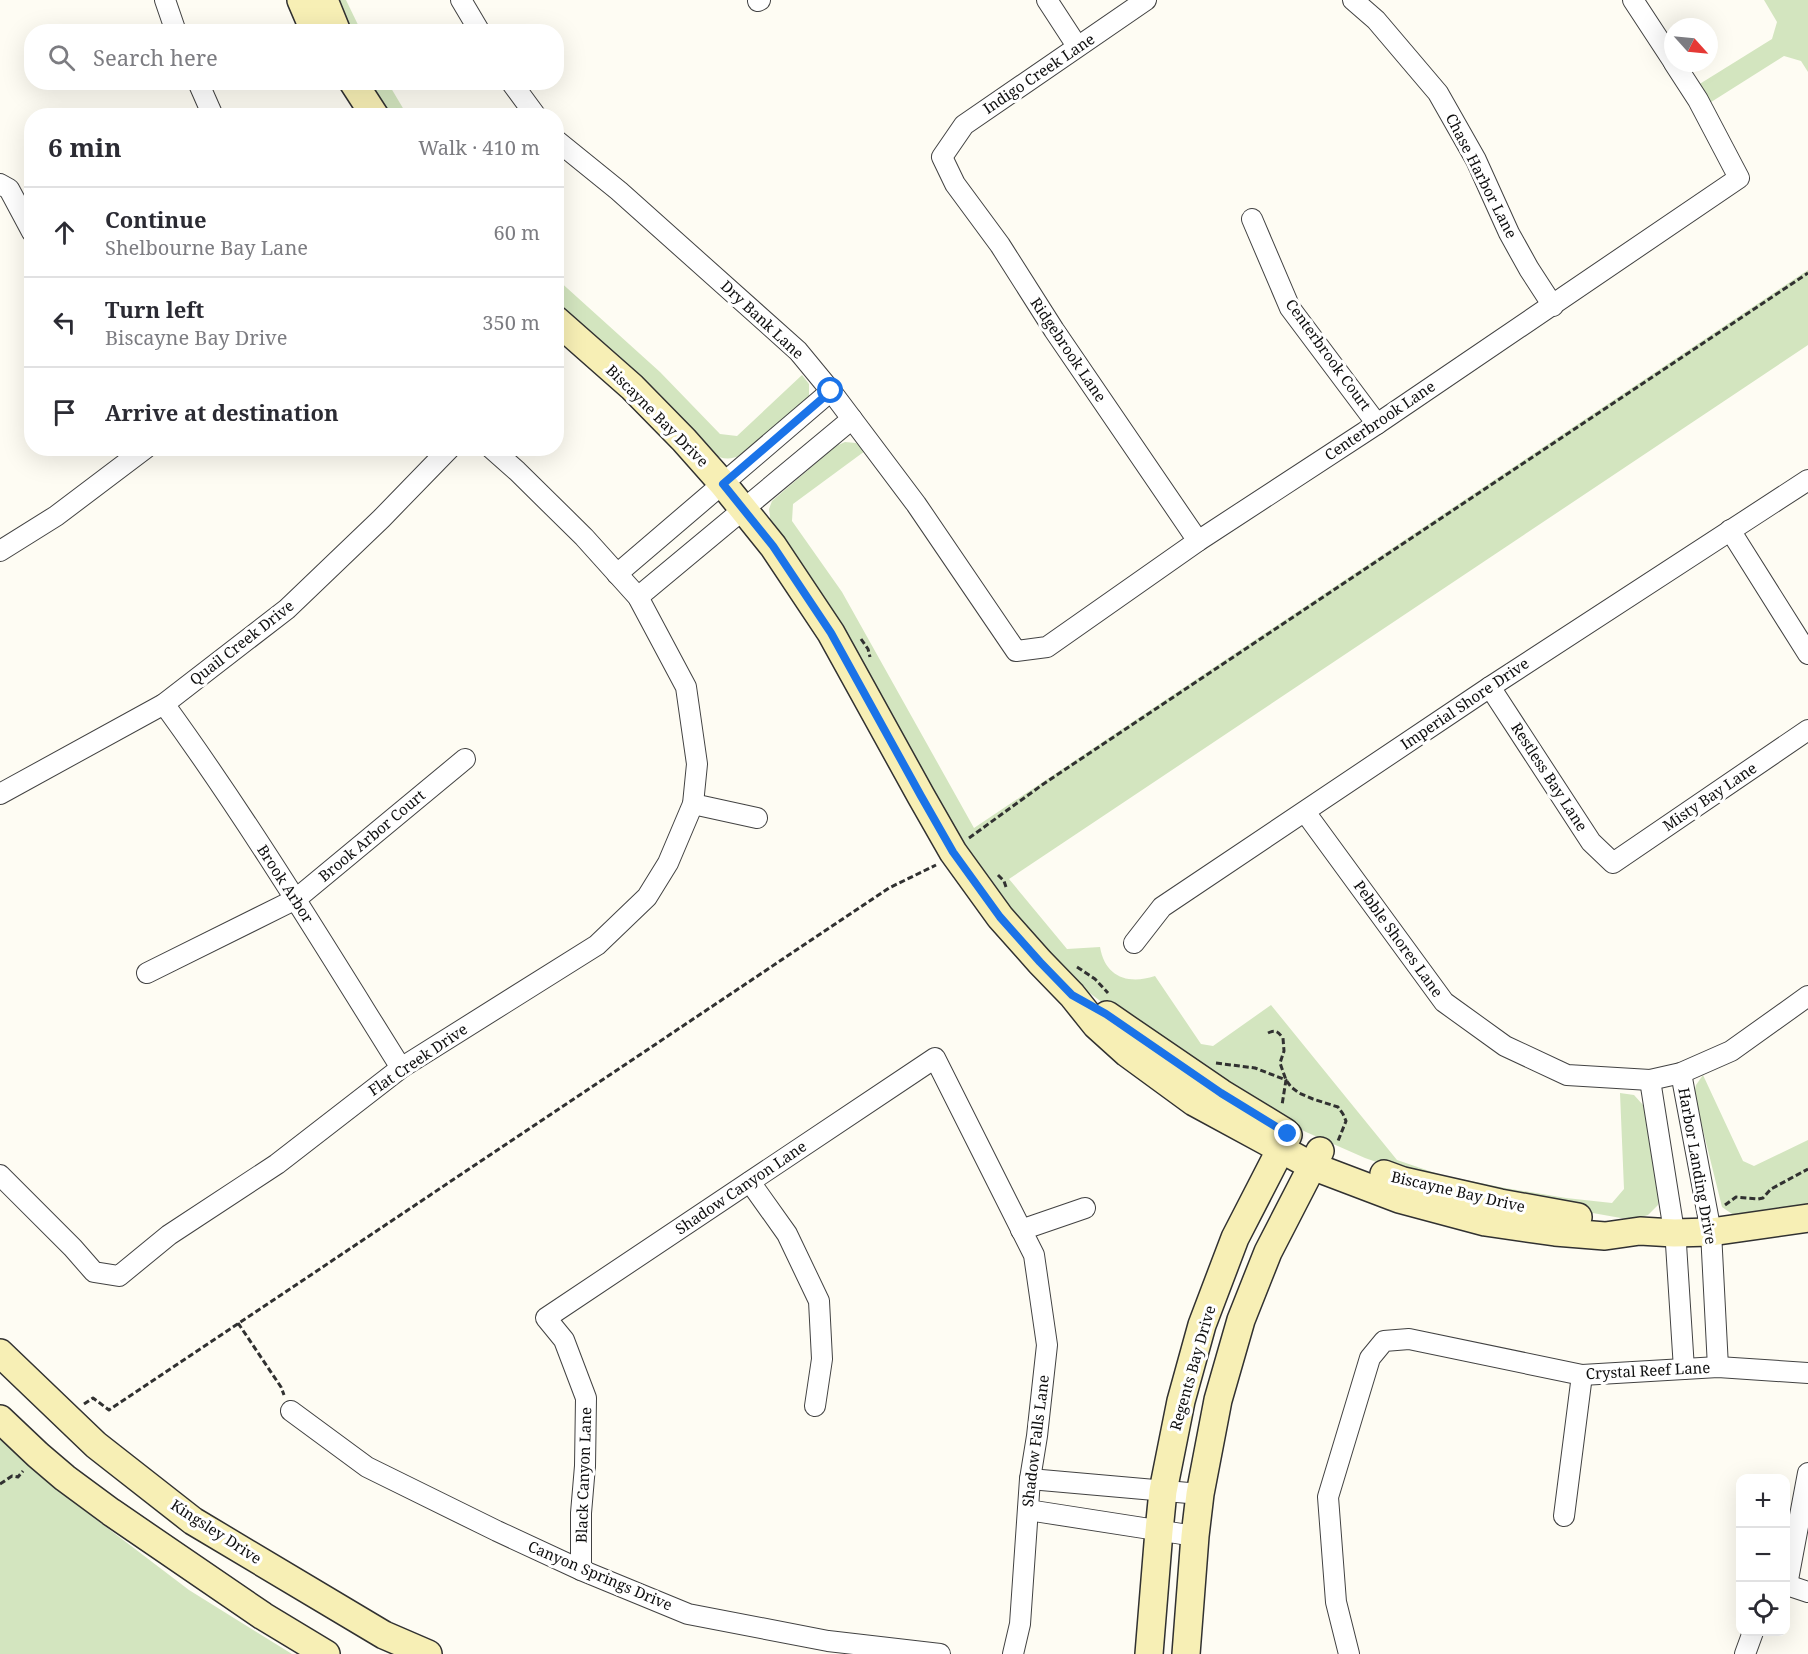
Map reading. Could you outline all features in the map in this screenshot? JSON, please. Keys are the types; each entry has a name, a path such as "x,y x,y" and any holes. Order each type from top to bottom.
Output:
{"street":[{"path":"165,0 173,24"},
{"path":"301,0 312,24"},
{"path":"324,0 334,24"},
{"path":"460,0 475,24"},
{"path":"1047,0 1077,46"},
{"name":"Indigo Creek Lane","path":"942,157 964,125 1146,0"},
{"name":"Chase Harbor Lane","path":"1353,0 1376,20 1438,93 1476,160 1509,233 1552,306"},
{"path":"1633,0 1664,47"},
{"name":"Centerbrook Lane","path":"1016,651 1047,647 1198,541 1377,424 1739,178 1698,100 1680,72"},
{"path":"202,90 209,108"},
{"path":"359,90 370,108"},
{"path":"517,90 530,108"},
{"name":"Dry Bank Lane","path":"564,147 619,191 798,351 852,418 916,504 1016,651"},
{"name":"Ridgebrook Lane","path":"942,157 955,184 1000,244 1054,330 1198,541"},
{"path":"4,186 24,219"},
{"name":"Centerbrook Court","path":"1252,219 1290,308 1377,424"},
{"name":"Biscayne Bay Drive","path":"564,327 632,387 684,440 773,546 831,633 921,796 965,845 1000,917 1072,995 1096,1025 1127,1053 1194,1102 1284,1142 1399,1199 1485,1222 1555,1232 1605,1236 1640,1231 1674,1233 1710,1227 1808,1218"},
{"path":"617,574 831,391"},
{"path":"638,597 852,418"},
{"path":"0,551 57,516 136,456"},
{"name":"Quail Creek Drive","path":"0,794 164,704 287,609 381,519 442,456"},
{"name":"Flat Creek Drive","path":"0,1175 94,1272 119,1276 170,1236 277,1164 401,1068 597,945 647,897 668,863 693,804 697,764 686,687 638,597 584,537 499,456"},
{"name":"Imperial Shore Drive","path":"1134,943 1162,907 1490,687 1808,480"},
{"path":"1730,530 1808,654"},
{"name":"Restless Bay Lane","path":"1490,687 1591,842 1613,863"},
{"name":"Brook Arbor","path":"164,704 296,899 401,1068"},
{"name":"Misty Bay Lane","path":"1613,863 1808,730"},
{"name":"Brook Arbor Court","path":"147,973 296,899 465,759"},
{"path":"693,804 758,818"},
{"name":"Pebble Shores Lane","path":"1305,812 1444,1002 1505,1046 1567,1075 1650,1080 1681,1073 1731,1051 1808,996"},
{"name":"Shadow Canyon Lane","path":"546,1318 935,1058"},
{"name":"Shadow Falls Lane","path":"935,1058 1034,1256 1047,1345 1030,1479 1020,1624 1013,1654"},
{"name":"Harbor Landing Drive","path":"1681,1073 1710,1227 1718,1367"},
{"path":"1650,1080 1674,1233 1684,1369"},
{"name":"Regents Bay Drive","path":"1149,1654 1158,1531 1180,1401 1202,1325 1235,1238 1284,1142"},
{"path":"1186,1654 1200,1494 1218,1400 1241,1320 1268,1252 1317,1158"},
{"path":"750,1182 787,1234 819,1301 822,1359 815,1406"},
{"path":"1021,1230 1085,1208"},
{"name":"Black Canyon Lane","path":"546,1318 564,1340 586,1398 585,1466 581,1513 582,1570"},
{"name":"Crystal Reef Lane","path":"1349,1654 1336,1602 1328,1497 1370,1358 1384,1341 1408,1339 1582,1375 1718,1367 1808,1373"},
{"name":"Kingsley Drive","path":"0,1353 96,1445 192,1521 384,1635 428,1654"},
{"path":"1564,1516 1582,1375"},
{"name":"Canyon Springs Drive","path":"291,1411 367,1467 582,1570 688,1614 828,1641 940,1654"},
{"path":"0,1419 65,1478 190,1567 263,1616 326,1654"},
{"path":"65,1478 96,1445"},
{"path":"1787,1582 1808,1473"},
{"path":"1030,1479 1200,1494"},
{"path":"1028,1510 1195,1536"},
{"path":"1790,1587 1808,1592"},
{"path":"1746,1654 1752,1636"}],"path":[{"path":"71,1421 83,1405 93,1398 109,1410 889,888 933,868 1042,785 1808,273"},
{"path":"854,632 868,649 870,664"},
{"path":"993,870 1004,881 1008,895"},
{"path":"1076,967 1095,978 1111,996"},
{"path":"1211,1062 1245,1066 1286,1080"},
{"path":"1710,1227 1727,1203 1736,1197 1763,1198 1771,1189 1808,1169"},
{"path":"238,1323 281,1387 291,1411"},
{"path":"0,1484 12,1476 18,1477 38,1455"}],"green space":[{"path":"332,0 346,0 358,24 342,24"},
{"path":"1764,0 1808,0 1808,72 1801,61 1784,56 1708,104 1698,85 1772,39 1777,22"},
{"path":"373,90 392,90 403,108 384,108"},
{"path":"1808,270 1808,345 1009,879 1067,949 1100,947 1107,965 1119,976 1127,979 1145,979 1155,976 1201,1044 1213,1046 1271,1005 1397,1160 1441,1175 1505,1188 1612,1203 1624,1189 1620,1093 1634,1095 1643,1105 1661,1190 1658,1205 1648,1215 1632,1220 1486,1194 1431,1181 1365,1158 1306,1132 1227,1091 1079,985 1031,938 957,839 771,525 769,509 772,501 836,446 845,442 856,443 865,451 793,504 792,521 842,592 974,828"},
{"path":"564,285 660,372 720,434 737,436 802,375 809,384 809,397 742,455 723,458 711,453 615,356 564,310"},
{"path":"1703,1075 1743,1161 1754,1166 1808,1140 1808,1208 1735,1216 1722,1207 1694,1094 1696,1085"},
{"path":"0,1439 68,1498 189,1590 292,1654 0,1654"}],"route":[{"path":"831,391 723,484 773,546 831,633 953,852 1000,917 1072,995 1106,1014 1221,1093 1288,1134"}]}
